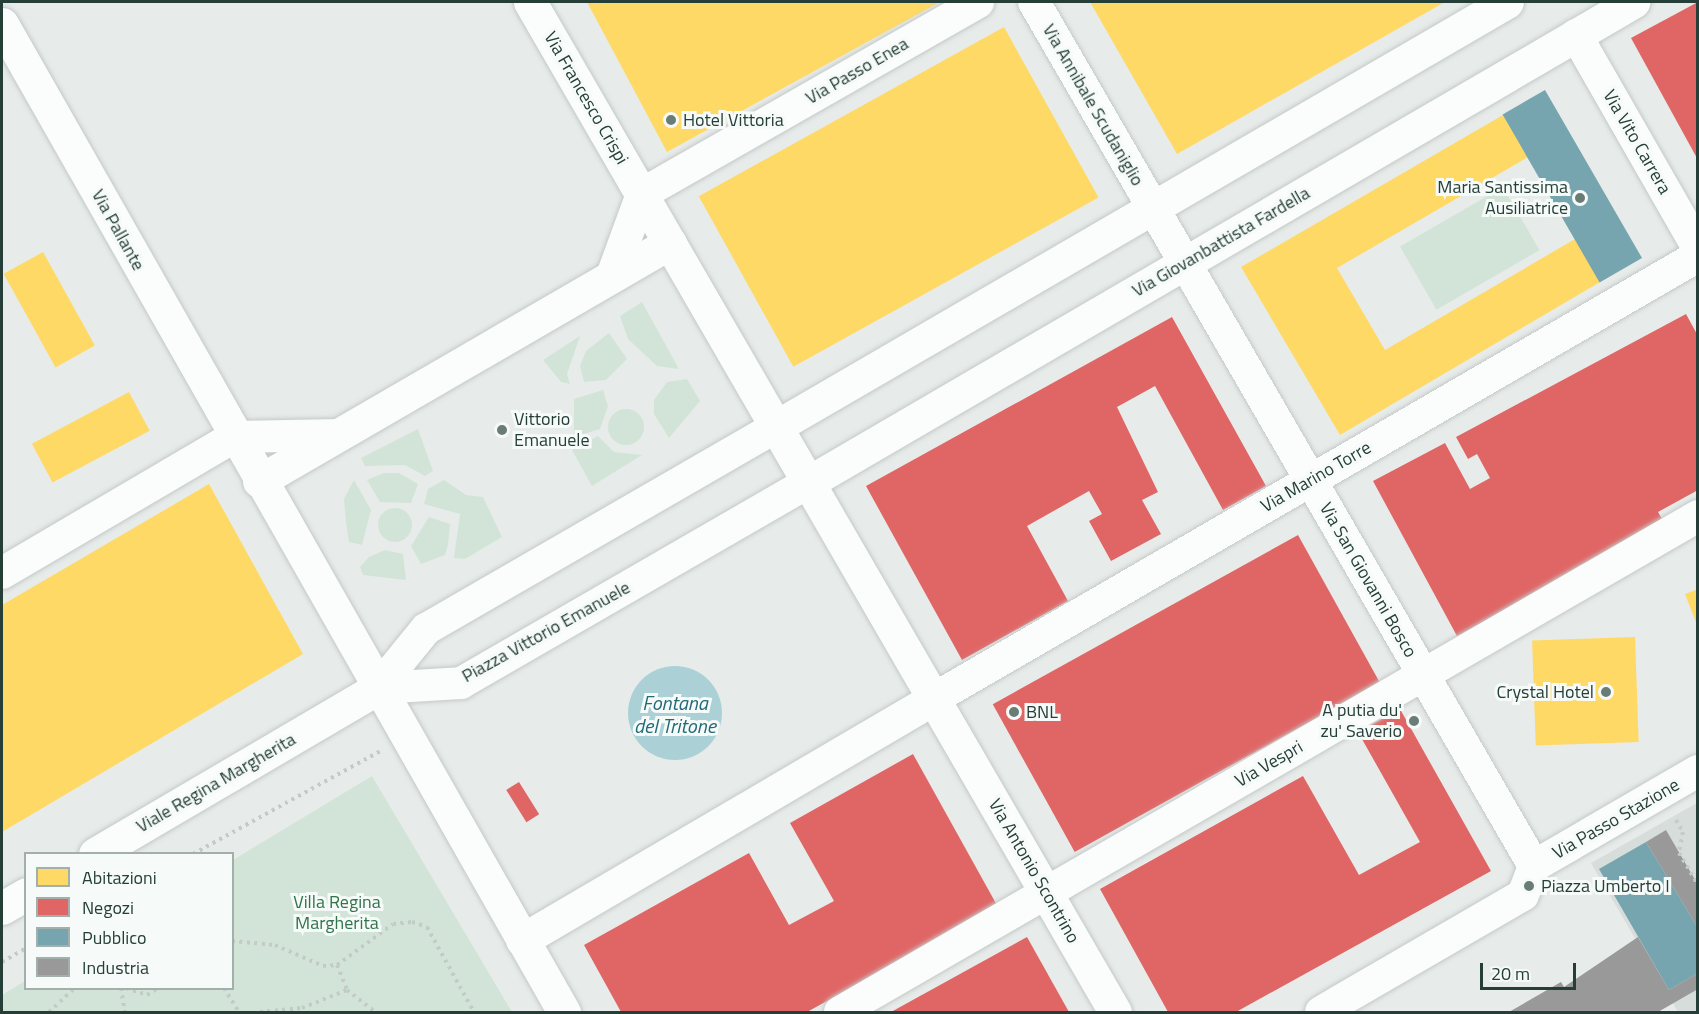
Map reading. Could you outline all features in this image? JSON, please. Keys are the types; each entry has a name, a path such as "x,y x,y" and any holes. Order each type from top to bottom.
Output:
{"main road":[{"path":"777,426 1507,2"},
{"name":"Via Giovanbattista Fardella","path":"809,482 1633,2"},
{"name":"Via Francesco Crispi","path":"534,3 809,482"},
{"name":"Via Pallante","path":"2,24 234,436 564,1012"},
{"path":"260,481 670,243"},
{"name":"Via Antonio Scontrino","path":"809,482 1115,1012"},
{"name":"Viale Regina Margherita","path":"98,852 378,688"},
{"path":"522,940 935,698"},
{"path":"2,908 24,895"}],"street":[{"name":"Via Passo Enea","path":"642,194 978,2"},
{"name":"Via Annibale Scudaniglio","path":"1034,2 1184,263"},
{"name":"Via Vito Carrera","path":"1576,35 1698,248"},
{"path":"612,276 642,194"},
{"name":"Via Marino Torre","path":"935,698 1698,256"},
{"name":"Via San Giovanni Bosco","path":"1184,263 1534,866"},
{"path":"378,688 426,629 777,426"},
{"path":"2,573 234,436 339,435"},
{"name":"Piazza Vittorio Emanuele","path":"378,688 461,683 809,482"},
{"name":"Via Vespri","path":"840,1012 1698,516"},
{"name":"Via Passo Stazione","path":"1534,866 1698,771"},
{"path":"1326,1011 1523,895 1534,866"}],"path":[{"path":"198,852 405,735"},
{"path":"1660,793 1683,831 1678,853 1698,885"},
{"path":"234,940 275,945 323,966 337,965 393,924 412,922 427,927 474,1012"},
{"path":"2,962 24,949"},
{"path":"337,965 347,990 375,1012"},
{"path":"50,1012 73,990"},
{"path":"121,990 124,1012"},
{"path":"133,990 147,994 154,990"},
{"path":"225,990 239,1012"},
{"path":"260,1012 302,1008 347,990"}],"shaded area":[{"path":"1697,803 1697,1012 1678,1012 1591,863"}],"green space":[{"path":"1503,187 1540,250 1436,310 1400,246"},
{"path":"642,302 679,369 657,366 628,339 620,316"},
{"path":"609,333 627,359 606,380 584,382 580,366 586,351"},
{"path":"580,336 567,374 570,384 561,382 543,360"},
{"path":"687,379 700,401 669,438 654,414 654,400 667,382"},
{"path":"603,390 608,406 600,429 574,437 574,399"},
{"path":"626,409 638,415 644,427 638,439 626,445 614,439 608,427 614,415"},
{"path":"418,429 433,471 425,476 405,465 365,466 361,458"},
{"path":"598,436 614,452 642,455 592,486 572,450"},
{"path":"384,473 399,473 418,484 411,503 380,502 367,480"},
{"path":"354,480 371,510 362,545 349,542 346,523 344,499"},
{"path":"444,480 466,495 483,497 502,537 465,559 454,558 460,514 424,504 428,489"},
{"path":"395,508 407,513 412,525 407,537 395,542 383,537 378,525 383,513"},
{"path":"429,517 450,524 448,545 445,555 421,564 411,546"},
{"path":"385,550 403,554 406,580 363,575 360,567 369,557"},
{"name":"Villa Regina Margherita","path":"372,776 512,1012 2,1012 2,995 24,982 24,990 234,990 234,859"}],"water":[{"name":"Fontana del Tritone","path":"666,666 684,666 709,679 719,695 722,713 719,731 709,747 684,760 666,760 641,747 628,722 628,704 641,679"}],"building: Abitazioni":[{"path":"587,2 940,2 667,152"},
{"path":"1090,2 1445,2 1177,154"},
{"path":"1004,27 1099,198 793,367 699,196"},
{"path":"1503,115 1528,157 1337,268 1385,350 1575,239 1600,282 1340,435 1241,267"},
{"path":"43,252 95,346 56,367 4,274"},
{"path":"129,392 150,431 53,482 32,444"},
{"path":"209,484 303,654 2,832 2,605"},
{"path":"1698,589 1698,625 1697,625 1685,594"},
{"path":"1635,637 1639,742 1536,746 1532,641"}],"building: Negozi":[{"path":"1698,2 1698,160 1631,38"},
{"path":"1686,314 1698,336 1698,490 1658,512 1665,524 1457,636 1373,481 1445,443 1470,489 1490,478 1477,454 1468,459 1456,437"},
{"path":"1172,317 1266,486 1223,510 1155,386 1117,407 1158,492 1142,500 1161,534 1111,561 1089,521 1102,514 1089,491 1027,526 1068,601 962,660 866,486"},
{"path":"1298,535 1380,683 1075,852 993,704"},
{"path":"1400,709 1491,871 1236,1012 1168,1012 1100,889 1303,776 1359,875 1420,842 1358,732"},
{"path":"913,754 998,907 807,1012 621,1012 584,945 749,853 789,925 834,901 790,823"},
{"path":"519,782 539,814 526,822 506,790"},
{"path":"1027,937 1069,1012 891,1012"}],"building: Pubblico":[{"name":"Maria Santissima Ausiliatrice","path":"1545,90 1642,258 1600,283 1503,114"},
{"path":"1646,842 1698,928 1698,973 1669,990 1599,869"}],"building: Industria":[{"path":"1666,830 1698,885 1698,928 1646,842"},
{"path":"1638,937 1669,990 1698,973 1698,989 1658,1012 1509,1012 1561,982 1564,987"}],"place":[{"name":"Hotel Vittoria","path":"671,120"},
{"name":"Maria Santissima Ausiliatrice","path":"1580,198"},
{"name":"Vittorio Emanuele","path":"502,430"},
{"name":"Crystal Hotel","path":"1606,692"},
{"name":"BNL","path":"1014,712"},
{"name":"A putia du' zu' Saverio","path":"1414,721"},
{"name":"Piazza Umberto I","path":"1529,886"}]}
